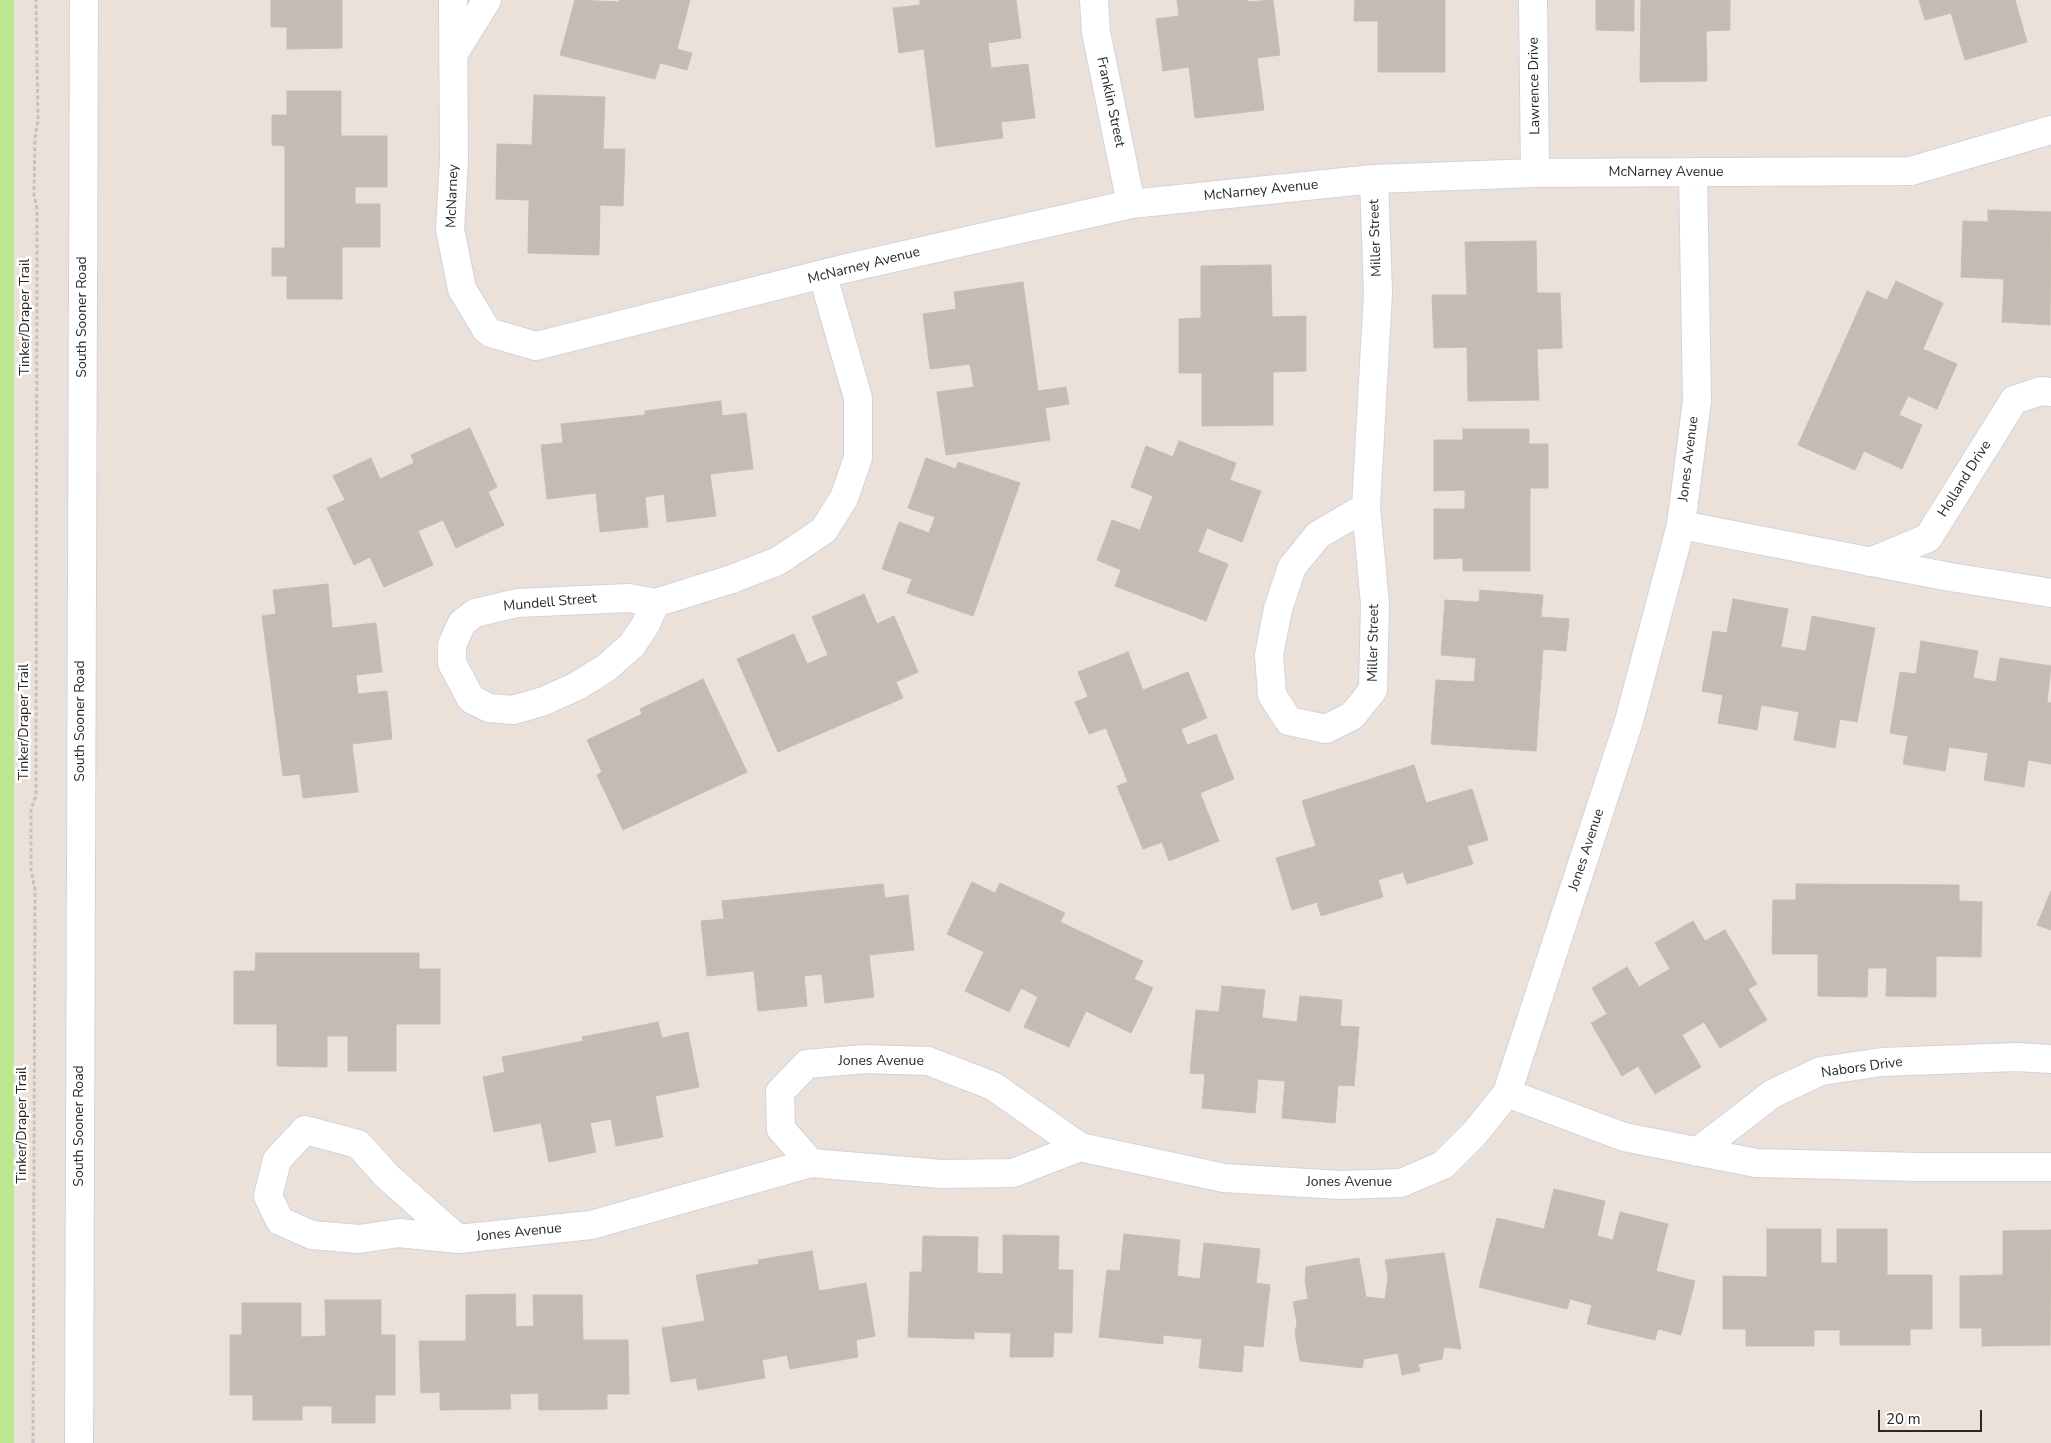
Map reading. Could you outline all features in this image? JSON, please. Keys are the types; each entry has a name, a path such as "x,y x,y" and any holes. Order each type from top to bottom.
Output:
{"street":[{"name":"South Sooner Road","path":"79,1443 84,0"},
{"name":"McNarney","path":"453,0 454,161 450,229 462,290 486,329"},
{"path":"453,55 487,0"},
{"name":"Franklin Street","path":"1094,0 1096,32 1131,204"},
{"name":"Lawrence Drive","path":"1533,0 1535,173"},
{"name":"McNarney Avenue","path":"486,329 491,333 536,346 1131,204 1374,179 1535,173 1911,171 2051,130"},
{"name":"Jones Avenue","path":"458,1239 388,1177 358,1144 305,1130 277,1160 268,1196 280,1221 312,1235 359,1239 399,1234 458,1239 590,1225 810,1163 781,1129 780,1092 807,1064 864,1060 928,1061 993,1086 1080,1147 1224,1178 1341,1185 1401,1183 1443,1165 1475,1133 1507,1093 1629,721 1681,526 1696,401 1693,173"},
{"name":"Miller Street","path":"1366,506 1318,535 1292,567 1278,609 1269,655 1272,695 1288,721 1326,729 1352,716 1373,690 1376,604 1366,506 1378,294 1374,179"},
{"name":"Mundell Street","path":"655,603 646,624 632,646 606,668 577,686 544,701 512,710 490,708 471,700 452,663 452,645 462,622 475,613 517,603 629,598 655,603 732,580 778,561 824,530 844,498 858,458 858,398 823,276"},
{"name":"Holland Drive","path":"1870,562 1928,538 2014,400 2041,390 2051,392"},
{"path":"1681,526 1870,562 2051,593"},
{"name":"Nabors Drive","path":"1696,1152 1772,1094 1821,1071 1882,1062 2017,1057 2051,1059"},
{"path":"1507,1093 1624,1137 1756,1163 1919,1167 2051,1167"},
{"path":"810,1163 941,1174 1013,1173 1080,1147"}],"path":[{"name":"Tinker/Draper Trail","path":"33,1443 36,890 31,861 31,809 36,796 37,209 34,195 34,138 38,121 36,0"}],"green space":[{"path":"0,0 14,0 14,1443 0,1443"}],"building":[{"path":"271,0 342,0 342,48 287,49 287,27 271,27"},
{"path":"575,0 619,2 620,0 690,0 677,49 692,53 687,70 660,63 655,79 560,55"},
{"path":"920,0 1016,0 1021,38 988,43 991,68 1028,64 1035,118 1001,122 1003,138 936,147 924,49 899,53 893,8 920,5"},
{"path":"1177,0 1247,0 1248,2 1273,0 1280,55 1257,58 1264,110 1195,118 1189,67 1163,71 1156,19 1179,16"},
{"path":"1355,0 1445,0 1445,72 1378,72 1378,21 1354,21"},
{"path":"1596,0 1634,0 1634,31 1596,30"},
{"path":"1641,0 1730,0 1730,30 1706,31 1707,81 1640,82"},
{"path":"1919,0 2015,0 2027,42 1965,60 1951,13 1925,20"},
{"path":"287,91 341,91 341,136 387,136 387,187 355,187 355,204 380,204 380,247 342,247 342,299 287,299 287,276 272,276 272,248 285,248 285,146 272,145 272,115 287,115"},
{"path":"534,95 605,97 603,149 625,149 623,206 600,205 599,255 528,253 529,200 496,199 497,144 532,145"},
{"path":"1988,210 2051,212 2050,325 2002,322 2004,279 1961,277 1963,221 1988,222"},
{"path":"1536,241 1537,293 1560,293 1562,348 1537,349 1539,400 1468,401 1467,347 1434,348 1432,295 1467,295 1465,242"},
{"path":"1271,265 1272,317 1306,316 1306,371 1273,372 1273,425 1202,426 1202,373 1179,373 1179,319 1201,318 1201,266"},
{"path":"1896,281 1943,303 1923,349 1957,364 1937,409 1908,396 1899,415 1922,425 1902,469 1864,451 1855,470 1798,445 1867,291 1887,300"},
{"path":"1023,282 1038,391 1066,387 1069,404 1045,408 1050,440 946,455 937,392 974,387 970,364 930,369 923,314 956,309 954,292"},
{"path":"721,401 722,416 746,413 753,469 710,474 716,516 667,522 664,494 645,497 648,527 600,532 596,493 547,499 541,445 563,443 561,424 645,415 645,411"},
{"path":"470,428 497,487 488,492 504,525 456,548 443,520 418,531 433,565 384,587 370,557 354,565 327,508 345,500 333,476 371,458 380,479 414,463 411,455"},
{"path":"1463,429 1529,429 1529,444 1548,444 1548,488 1530,488 1530,571 1463,571 1463,558 1434,559 1434,509 1465,509 1465,490 1434,491 1434,440 1463,440"},
{"path":"1179,441 1236,463 1230,480 1261,491 1242,542 1207,528 1198,552 1228,564 1206,621 1115,586 1121,570 1097,560 1112,520 1140,530 1153,496 1131,487 1146,446 1173,457"},
{"path":"926,458 956,469 958,462 1020,483 973,616 907,593 912,579 882,569 899,522 929,533 935,517 908,508"},
{"path":"328,584 332,628 376,623 382,672 356,675 358,694 387,691 392,739 352,744 358,792 303,798 300,774 283,776 262,616 276,614 273,590"},
{"path":"1480,590 1543,595 1541,617 1569,619 1566,651 1543,649 1536,751 1431,744 1436,680 1474,682 1476,658 1441,655 1445,600 1479,602"},
{"path":"864,594 877,624 894,616 918,672 896,682 903,698 778,752 737,659 794,634 807,664 828,655 812,617"},
{"path":"1733,599 1788,609 1781,647 1806,651 1812,616 1875,628 1857,722 1840,719 1835,748 1794,740 1799,712 1761,705 1757,730 1718,723 1723,695 1702,691 1713,631 1727,633"},
{"path":"1921,641 1978,651 1973,678 1996,682 2000,658 2051,666 2047,702 2051,703 2051,764 2028,760 2024,787 1984,780 1988,753 1949,747 1945,771 1903,764 1908,736 1890,733 1900,672 1916,674"},
{"path":"1128,652 1143,690 1188,672 1207,718 1181,729 1187,745 1216,734 1234,779 1200,793 1219,841 1169,861 1162,842 1143,849 1117,786 1128,782 1106,728 1089,734 1075,702 1088,697 1078,672"},
{"path":"703,679 747,772 623,830 597,775 602,772 587,740 642,714 640,709"},
{"path":"1414,765 1426,803 1472,789 1488,840 1467,846 1473,864 1407,884 1403,872 1378,880 1383,897 1321,916 1317,902 1292,910 1276,858 1316,846 1302,801"},
{"path":"972,882 995,893 1000,883 1065,913 1060,922 1143,961 1134,979 1153,988 1131,1033 1086,1011 1069,1047 1024,1027 1038,997 1021,988 1009,1012 965,991 984,952 947,934"},
{"path":"883,884 885,898 908,895 914,950 869,955 874,997 825,1003 822,974 804,976 807,1006 758,1011 754,971 707,976 701,921 724,919 722,901"},
{"path":"1796,884 1959,885 1959,901 1982,902 1981,957 1936,956 1936,997 1886,996 1887,968 1868,968 1867,997 1818,996 1818,954 1772,954 1773,900 1796,900"},
{"path":"2051,891 2051,930 2037,925"},
{"path":"1693,921 1705,941 1725,930 1757,984 1748,989 1767,1020 1720,1048 1704,1022 1682,1035 1701,1067 1655,1094 1638,1066 1622,1076 1591,1023 1607,1014 1592,988 1627,967 1639,987 1670,969 1655,943"},
{"path":"256,953 419,953 419,969 440,969 440,1024 396,1024 396,1071 348,1071 348,1036 327,1036 327,1067 277,1066 277,1024 234,1024 234,971 255,971"},
{"path":"1222,986 1265,990 1262,1018 1297,1022 1300,996 1342,1000 1340,1026 1359,1027 1354,1086 1338,1085 1335,1123 1282,1118 1285,1081 1258,1079 1255,1113 1202,1108 1205,1074 1190,1073 1196,1010 1219,1012"},
{"path":"658,1022 662,1038 688,1032 699,1087 655,1096 663,1137 616,1146 611,1119 590,1123 596,1152 549,1162 541,1123 494,1132 483,1077 505,1072 502,1057 583,1041 582,1037"},
{"path":"1554,1189 1605,1201 1597,1236 1613,1240 1620,1212 1668,1224 1656,1271 1695,1281 1681,1335 1658,1329 1655,1340 1587,1324 1592,1305 1570,1299 1567,1309 1479,1287 1497,1218 1544,1229"},
{"path":"1767,1229 1821,1229 1821,1263 1837,1263 1837,1229 1887,1229 1887,1275 1932,1275 1932,1329 1910,1329 1910,1345 1840,1345 1840,1330 1814,1330 1814,1346 1746,1346 1746,1329 1723,1329 1723,1276 1767,1277"},
{"path":"2051,1230 2050,1345 1982,1346 1982,1328 1960,1328 1960,1276 2003,1275 2003,1231"},
{"path":"1124,1234 1180,1240 1177,1276 1200,1279 1204,1243 1260,1249 1256,1283 1270,1285 1263,1347 1244,1345 1242,1372 1199,1368 1202,1339 1163,1335 1163,1344 1099,1337 1107,1270 1120,1271"},
{"path":"1003,1235 1059,1236 1058,1270 1073,1270 1072,1333 1054,1332 1053,1357 1010,1357 1011,1333 974,1332 974,1339 908,1337 910,1272 922,1272 923,1236 978,1237 977,1273 1003,1274"},
{"path":"812,1251 819,1291 866,1283 875,1336 856,1340 858,1357 790,1369 787,1355 762,1360 765,1378 698,1390 696,1378 671,1382 662,1328 705,1321 696,1275 759,1264 758,1260"},
{"path":"1444,1253 1461,1349 1444,1347 1442,1359 1418,1364 1420,1371 1402,1375 1398,1353 1364,1359 1362,1368 1300,1361 1295,1333 1297,1322 1293,1302 1308,1299 1305,1280 1306,1267 1359,1258 1366,1297 1385,1299 1388,1277 1385,1260"},
{"path":"515,1294 516,1327 534,1326 533,1295 582,1295 583,1340 628,1340 629,1394 607,1394 607,1409 539,1410 538,1393 510,1394 511,1409 440,1410 440,1392 421,1393 419,1341 466,1341 466,1295"},
{"path":"325,1300 381,1300 381,1335 395,1335 395,1395 375,1395 375,1423 332,1423 332,1406 302,1406 302,1420 253,1420 253,1395 230,1395 230,1335 242,1335 242,1303 301,1303 301,1337 326,1336"}]}
